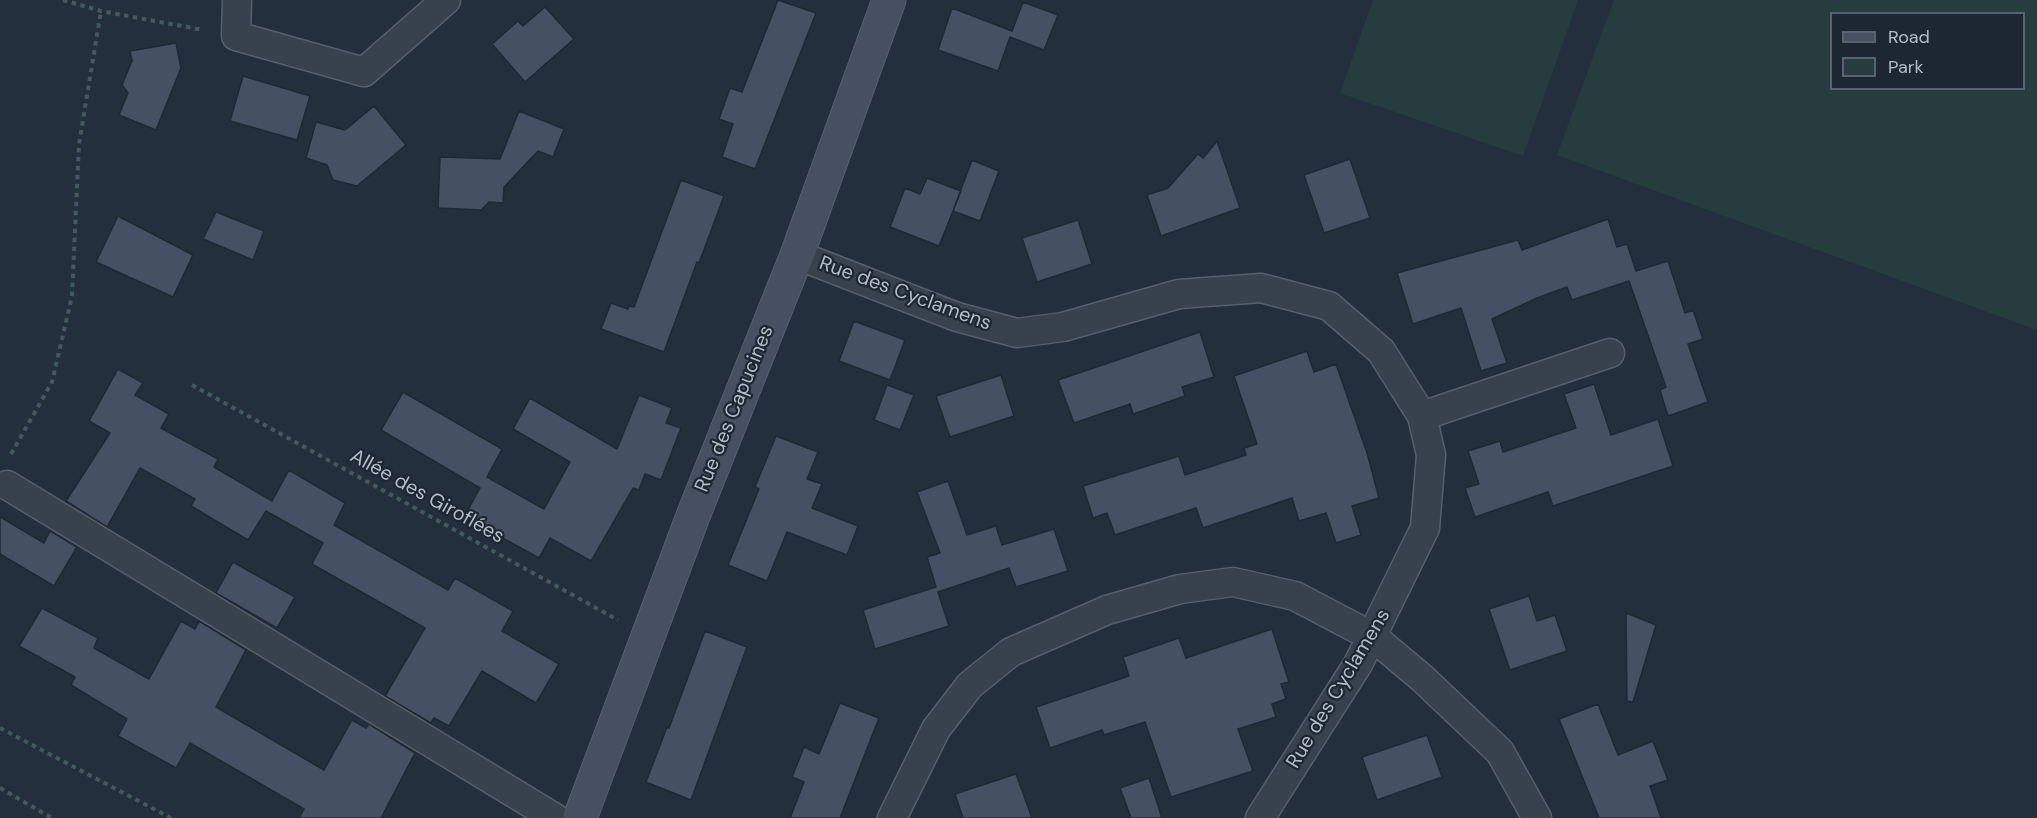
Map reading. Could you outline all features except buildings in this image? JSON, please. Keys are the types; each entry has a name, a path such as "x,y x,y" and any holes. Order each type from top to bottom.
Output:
{"street":[{"path":"237,0 236,36 364,72 446,0"},
{"name":"Rue des Capucines","path":"580,818 648,636 797,255 889,0"},
{"name":"Rue des Cyclamens","path":"797,255 957,317 1017,333 1063,327 1179,294 1260,288 1329,306 1381,351 1422,416 1431,455 1425,528 1373,637 1260,818"},
{"path":"1422,416 1610,353"},
{"path":"6,474 555,818"},
{"path":"892,818 936,729 970,685 1011,652 1107,610 1180,590 1233,582 1295,596 1373,637 1422,678 1500,752 1537,818"}],"path":[{"path":"63,0 101,11 236,36"},
{"path":"6,474 51,382 72,296 79,144 101,11"},
{"name":"Allée des Giroflées","path":"192,385 648,636"},
{"path":"0,728 171,818"},
{"path":"0,788 52,818"}],"green space":[{"path":"1373,0 1578,0 1523,156 1340,93"},
{"path":"1614,0 2037,0 2037,330 1557,155"}]}
